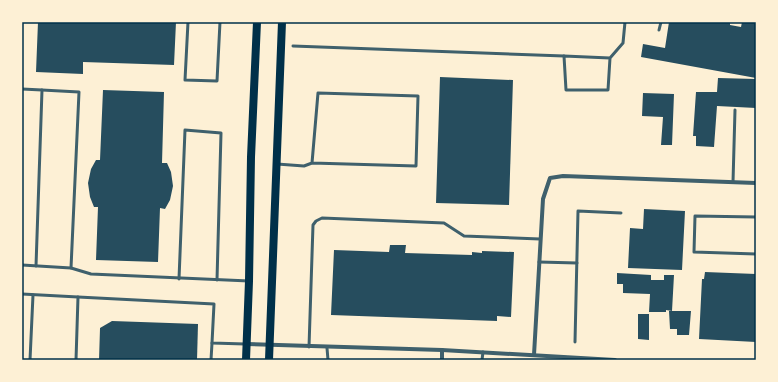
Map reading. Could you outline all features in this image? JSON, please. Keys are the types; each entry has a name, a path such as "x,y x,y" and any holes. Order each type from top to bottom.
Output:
{"main road":[{"path":"246,360 251,157 257,22"},
{"path":"269,360 282,31 281,22"}],"street":[{"path":"534,355 542,200 550,178 563,176 756,184"},
{"path":"246,344 327,348 442,350 534,355 546,358 615,360"},
{"path":"442,350 442,360"}],"lane":[{"path":"188,22 185,80 217,81 220,22"},
{"path":"564,56 566,90 608,90 610,58 622,43 625,22"},
{"path":"659,30 661,22"},
{"path":"293,46 610,58"},
{"path":"22,89 79,92 71,268"},
{"path":"36,266 42,90"},
{"path":"277,164 304,166 312,163 416,166 418,96 318,93 312,163"},
{"path":"733,182 735,110"},
{"path":"179,279 185,130 221,133 217,280"},
{"path":"576,342 578,211 621,213"},
{"path":"756,217 695,216 694,252 756,254"},
{"path":"309,347 313,225 316,221 322,218 444,223 464,236 540,239"},
{"path":"539,262 577,262"},
{"path":"22,265 71,268 91,274 249,281"},
{"path":"22,294 214,304 211,360"},
{"path":"30,360 33,295"},
{"path":"76,360 78,297"},
{"path":"212,343 246,344"},
{"path":"327,348 328,360"},
{"path":"482,360 483,352"}],"building":[{"path":"38,22 176,22 174,65 83,62 83,74 36,72"},
{"path":"669,22 730,22 730,25 741,27 742,22 755,22 756,78 641,57 643,44 665,48"},
{"path":"440,77 513,80 509,205 436,203"},
{"path":"718,78 756,79 756,108 717,106 714,147 696,146 696,136 693,136 696,92 717,92"},
{"path":"103,90 164,92 162,163 167,163 171,172 173,186 170,200 165,209 160,208 158,262 96,260 98,207 94,207 90,197 88,183 91,169 96,160 100,160"},
{"path":"643,93 674,94 672,145 661,145 663,117 642,116"},
{"path":"644,209 685,211 682,270 628,268 630,228 643,229"},
{"path":"390,245 406,245 405,253 472,255 472,252 482,253 482,251 514,252 511,317 497,316 497,321 331,315 334,250 389,252"},
{"path":"705,272 756,274 756,342 699,339 702,279 704,279"},
{"path":"617,273 651,275 651,280 664,280 664,275 674,275 672,311 666,310 666,312 649,312 650,294 623,293 623,284 617,284"},
{"path":"669,311 691,311 689,335 677,335 677,329 670,329"},
{"path":"638,314 649,314 649,340 638,339"},
{"path":"112,321 198,324 197,360 99,360 100,328"}]}
